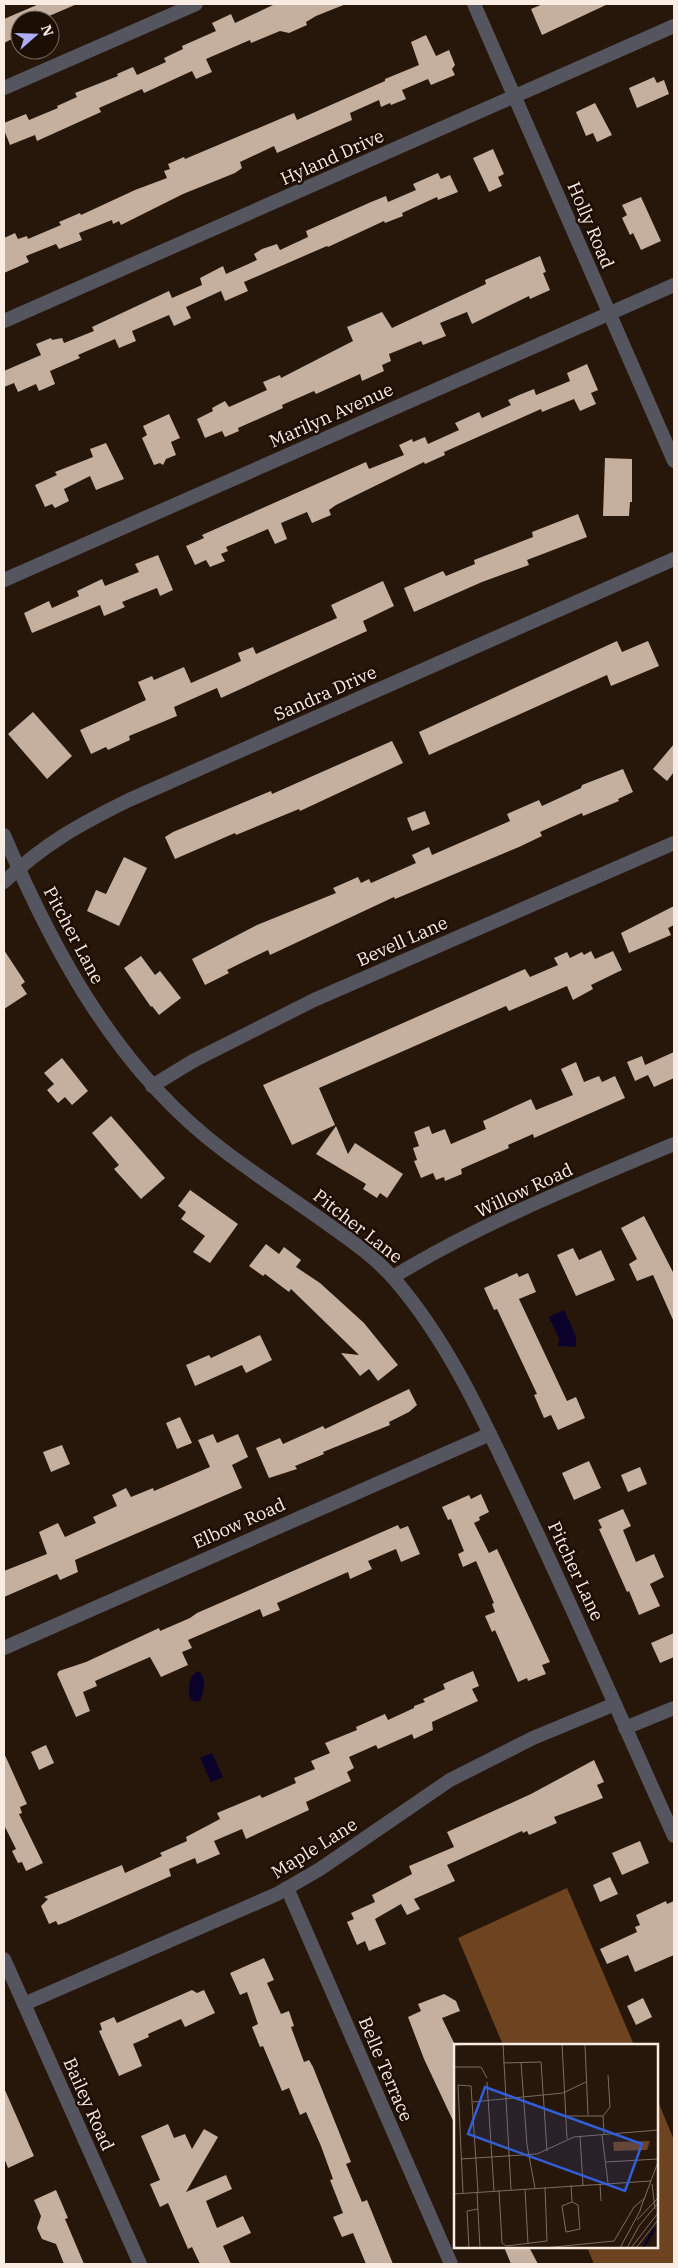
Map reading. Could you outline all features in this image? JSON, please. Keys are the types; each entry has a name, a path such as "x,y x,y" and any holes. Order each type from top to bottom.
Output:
{"street":[{"path":"4,88 196,4"},
{"name":"Holly Road","path":"474,4 674,461"},
{"name":"Hyland Drive","path":"4,321 674,26"},
{"name":"Marilyn Avenue","path":"4,580 674,285"},
{"name":"Sandra Drive","path":"4,882 44,847 74,828 129,800 674,558"},
{"name":"Pitcher Lane","path":"4,835 18,869 85,997 115,1041 152,1086 223,1150 353,1242 393,1277 425,1318 452,1360 490,1434 574,1610 615,1704"},
{"name":"Bevell Lane","path":"152,1086 193,1061 314,1000 674,843"},
{"name":"Willow Road","path":"393,1277 444,1247 568,1189 674,1144"},
{"name":"Elbow Road","path":"4,1648 490,1434"},
{"path":"615,1704 674,1836"},
{"name":"Maple Lane","path":"24,2004 287,1888 320,1870 450,1780 532,1738 615,1704"},
{"path":"625,1728 674,1708"},
{"name":"Belle Terrace","path":"287,1888 451,2264"},
{"name":"Bailey Road","path":"4,1959 140,2264"}],"shaded area":[{"path":"564,1310 576,1336 576,1347 558,1346 559,1339 549,1317"},
{"path":"199,1671 202,1674 204,1686 200,1701 196,1702 190,1699 189,1687 191,1679"},
{"path":"212,1753 223,1777 211,1782 200,1758"},
{"path":"567,1888 634,2044 503,2044 458,1938"},
{"path":"658,2101 674,2140 674,2264 594,2264 587,2248 658,2248"}],"building":[{"path":"39,4 77,4 60,11 25,10"},
{"path":"275,4 346,4 316,16 306,22 307,25 289,33 280,31 251,43 250,40 206,59 212,72 196,79 192,71 144,93 142,89 99,108 101,112 37,141 35,135 10,145 4,130 4,123 26,114 29,120 58,108 57,106 77,97 75,93 118,76 117,74 133,67 137,75 166,62 164,58 183,49 182,46 216,31 212,23 231,14 235,23"},
{"path":"543,4 608,4 542,35 531,9"},
{"path":"10,16 10,40 4,43 4,19"},
{"path":"426,35 436,56 449,50 455,65 452,69 455,75 431,85 428,79 402,90 406,99 391,105 390,103 381,107 379,100 350,113 352,120 277,153 274,146 240,162 242,168 235,173 183,194 121,225 119,221 113,224 112,220 79,233 82,240 59,249 56,244 26,256 29,262 4,273 4,238 15,233 18,239 27,236 28,239 61,225 59,222 80,213 81,215 135,190 167,178 164,171 170,169 168,164 184,157 185,159 294,113 297,120 419,65 411,42"},
{"path":"654,77 657,83 664,80 669,94 637,108 629,88"},
{"path":"595,103 612,135 597,142 593,133 586,136 576,112"},
{"path":"493,149 504,174 498,177 502,186 489,192 473,158"},
{"path":"438,173 441,179 450,175 458,192 438,200 437,197 402,213 403,216 385,223 384,221 244,282 248,291 225,301 221,291 186,307 191,318 174,326 169,315 132,331 136,341 119,348 115,339 78,355 80,358 50,371 55,384 39,391 36,384 18,392 14,383 4,387 4,371 41,355 36,344 51,338 52,340 62,338 64,343 94,331 92,327 169,291 172,298 202,285 200,278 223,266 226,274 257,260 254,254 262,249 277,244 280,250 308,237 306,231 386,196 388,202 416,190 413,184"},
{"path":"641,197 661,241 641,250 633,233 630,235 622,218 627,215 622,205"},
{"path":"540,256 546,272 543,273 550,290 530,299 529,296 472,324 467,312 440,323 446,336 423,345 421,341 389,354 391,361 382,365 384,371 362,381 360,374 316,394 314,391 282,405 283,408 238,428 239,431 225,437 222,431 205,438 197,419 213,411 212,408 225,401 229,407 267,390 263,382 280,375 281,378 353,341 347,327 382,312 392,328 486,284 485,280"},
{"path":"587,364 598,390 591,393 596,404 580,411 574,399 542,412 541,409 444,452 445,455 425,464 424,462 336,505 329,510 331,515 312,523 307,512 281,523 287,539 275,544 268,529 226,547 228,551 221,554 225,561 210,567 206,560 195,565 186,546 204,538 202,535 366,462 369,469 404,455 399,445 412,439 413,442 425,437 428,444 459,430 455,423 479,412 482,418 511,405 508,400 519,395 534,389 536,395 570,381 567,373"},
{"path":"169,414 180,438 171,442 176,455 166,459 163,465 160,463 154,465 142,438 147,435 143,426"},
{"path":"106,443 124,479 96,490 90,476 64,489 69,501 55,508 52,504 45,507 35,485 57,475 55,472 93,457 90,449"},
{"path":"605,458 632,459 632,502 630,502 629,516 603,516"},
{"path":"578,514 587,537 527,560 529,565 482,582 414,612 404,588 443,571 446,576 475,564 474,560 533,537 532,532"},
{"path":"158,555 173,590 160,596 157,588 122,602 125,607 104,616 100,605 32,633 24,613 49,601 52,608 79,596 77,591 102,579 105,586 139,572 135,564"},
{"path":"383,581 394,606 363,621 367,631 221,698 217,688 174,707 177,716 129,736 130,740 108,750 106,747 91,754 80,730 146,700 138,682 152,676 154,680 184,667 191,683 241,661 238,653 253,647 256,654 337,618 331,605"},
{"path":"617,641 622,652 648,641 659,666 611,686 607,675 429,755 419,732"},
{"path":"33,712 72,756 47,779 8,734"},
{"path":"392,741 403,763 300,811 299,809 236,835 235,833 175,859 165,837 173,832 271,791 272,794"},
{"path":"674,744 674,772 667,781 653,769"},
{"path":"623,769 633,792 618,799 619,801 583,816 582,813 540,832 542,836 519,847 395,899 394,897 270,955 268,950 227,970 229,973 205,985 192,959 257,925 336,893 333,888 358,877 361,883 369,879 371,883 416,863 412,855 429,847 432,855 510,821 507,814 539,800 542,806 581,788 582,785"},
{"path":"425,811 430,824 412,831 407,818"},
{"path":"124,857 147,868 119,926 87,911 96,890 106,894"},
{"path":"674,906 674,925 668,928 671,935 629,953 621,933"},
{"path":"4,950 25,982 21,985 27,994 4,1009"},
{"path":"591,951 595,959 613,951 622,970 591,985 593,989 573,1000 567,986 509,1011 506,1006 319,1088 335,1125 292,1145 263,1085 525,969 530,977 558,965 554,958 567,952 570,958 582,952 584,955"},
{"path":"141,956 155,975 160,971 181,998 159,1015 151,1007 124,968"},
{"path":"674,1052 674,1078 654,1087 648,1075 635,1081 627,1062 642,1056 645,1065"},
{"path":"62,1058 88,1091 72,1105 65,1097 58,1103 47,1090 54,1084 44,1073"},
{"path":"576,1062 584,1082 599,1076 602,1082 615,1076 625,1098 534,1138 533,1134 508,1145 509,1148 461,1169 462,1174 445,1181 444,1177 436,1180 433,1173 421,1178 414,1161 417,1160 413,1148 419,1146 414,1132 429,1126 432,1134 445,1129 451,1144 486,1129 483,1121 531,1099 536,1110 573,1095 561,1069"},
{"path":"111,1116 165,1178 141,1199 114,1169 119,1165 92,1133"},
{"path":"336,1126 348,1154 355,1143 403,1174 387,1198 380,1193 377,1198 363,1189 366,1184 316,1154"},
{"path":"190,1190 238,1224 210,1263 193,1252 205,1236 181,1219 186,1212 178,1206"},
{"path":"644,1216 674,1274 674,1322 653,1275 637,1281 629,1264 637,1259 621,1228"},
{"path":"266,1244 279,1254 284,1247 301,1260 296,1267 320,1283 364,1323 398,1365 378,1381 369,1369 360,1376 341,1353 359,1355 291,1289 289,1292 265,1274 263,1276 249,1266"},
{"path":"573,1248 579,1260 601,1250 615,1280 576,1296 557,1255"},
{"path":"517,1273 519,1277 528,1273 536,1292 519,1299 567,1401 576,1397 585,1418 558,1430 551,1415 544,1418 534,1395 537,1394 497,1309 494,1310 484,1288"},
{"path":"260,1335 272,1360 246,1373 242,1365 195,1386 186,1365 209,1355 211,1358"},
{"path":"409,1389 417,1405 409,1412 389,1422 390,1425 323,1452 324,1454 295,1466 297,1469 269,1478 256,1448 280,1438 283,1444 323,1426 325,1429"},
{"path":"180,1417 192,1443 177,1449 166,1423"},
{"path":"213,1434 217,1443 238,1434 248,1457 232,1465 242,1488 75,1560 78,1572 60,1580 57,1574 4,1597 4,1571 47,1554 39,1532 58,1523 65,1537 96,1523 93,1517 117,1506 112,1495 126,1488 131,1497 153,1488 154,1491 210,1467 198,1440"},
{"path":"62,1445 70,1464 51,1472 43,1452"},
{"path":"589,1461 601,1488 574,1500 562,1473"},
{"path":"640,1467 647,1484 628,1492 621,1475"},
{"path":"481,1494 489,1512 479,1517 480,1520 474,1523 489,1553 497,1549 550,1662 542,1665 546,1674 528,1681 527,1678 518,1682 495,1630 492,1632 485,1616 495,1612 492,1604 494,1603 476,1561 463,1567 458,1554 464,1551 451,1519 448,1520 442,1507 469,1495 471,1499"},
{"path":"623,1509 631,1526 623,1530 636,1562 654,1554 664,1577 650,1584 660,1606 639,1615 599,1529 602,1528 598,1520"},
{"path":"398,1525 400,1529 408,1526 420,1554 401,1562 396,1549 368,1561 372,1569 350,1579 348,1572 277,1603 280,1610 263,1617 260,1609 188,1640 192,1648 182,1652 188,1665 161,1677 150,1657 95,1681 97,1686 83,1692 90,1711 76,1717 57,1674 59,1671 86,1662 159,1628 160,1631"},
{"path":"674,1633 674,1657 660,1663 651,1643"},
{"path":"473,1671 479,1686 472,1689 478,1701 432,1722 433,1730 414,1739 412,1734 378,1749 376,1745 349,1757 354,1768 347,1772 351,1781 306,1802 309,1810 246,1839 242,1829 214,1841 220,1854 197,1864 195,1858 169,1869 171,1876 66,1922 58,1925 56,1921 49,1924 41,1906 48,1899 44,1897 122,1865 125,1873 162,1856 160,1853 187,1841 186,1837 220,1819 217,1813 260,1795 262,1798 296,1783 294,1778 315,1769 311,1761 330,1753 325,1743 357,1730 356,1727 385,1714 388,1720 414,1708 414,1706 425,1702 423,1699 445,1689 443,1684"},
{"path":"46,1745 54,1763 39,1770 31,1752"},
{"path":"4,1753 27,1804 20,1807 22,1813 19,1814 43,1863 26,1871 22,1862 18,1863 12,1851 16,1849 4,1825"},
{"path":"594,1760 604,1782 597,1785 603,1798 554,1817 557,1823 529,1835 527,1831 523,1833 522,1831 447,1865 455,1881 414,1899 420,1909 407,1915 401,1904 375,1919 386,1944 369,1951 365,1941 357,1945 347,1922 354,1919 351,1913 375,1902 372,1895 412,1874 409,1866 454,1847 447,1832 531,1794"},
{"path":"640,1841 649,1863 622,1875 612,1853"},
{"path":"610,1877 618,1894 600,1902 593,1885"},
{"path":"666,1901 667,1904 674,1901 674,1955 635,1972 628,1955 607,1964 600,1949 637,1932 635,1927 640,1925 636,1915"},
{"path":"264,1958 274,1980 267,1983 281,2014 289,2011 294,2026 291,2027 304,2062 309,2060 313,2067 351,2162 346,2164 362,2202 367,2200 393,2264 366,2264 353,2233 342,2237 333,2217 343,2213 330,2180 333,2179 321,2146 306,2112 300,2115 289,2088 282,2091 263,2046 260,2047 252,2027 258,2024 247,1992 240,1995 230,1973"},
{"path":"192,1990 197,1993 204,1990 215,2013 185,2027 181,2019 148,2034 149,2037 133,2044 142,2066 119,2076 99,2031 102,2030 100,2023 114,2017 117,2023"},
{"path":"444,1994 456,2001 460,2011 442,2018 455,2044 454,2123 424,2059 408,2017 421,2011 418,2004"},
{"path":"643,1998 652,2017 636,2025 627,2006"},
{"path":"4,2088 34,2156 8,2168 4,2158"},
{"path":"168,2124 174,2138 185,2134 192,2149 204,2129 218,2137 186,2192 226,2175 232,2189 206,2201 217,2228 243,2216 251,2233 223,2246 231,2264 200,2264 192,2247 188,2249 168,2203 160,2207 150,2184 160,2180 141,2136"},
{"path":"56,2190 68,2218 65,2219 84,2264 64,2264 56,2244 42,2239 37,2228 41,2216 34,2200"},
{"path":"504,2248 530,2248 538,2264 511,2264"}]}
